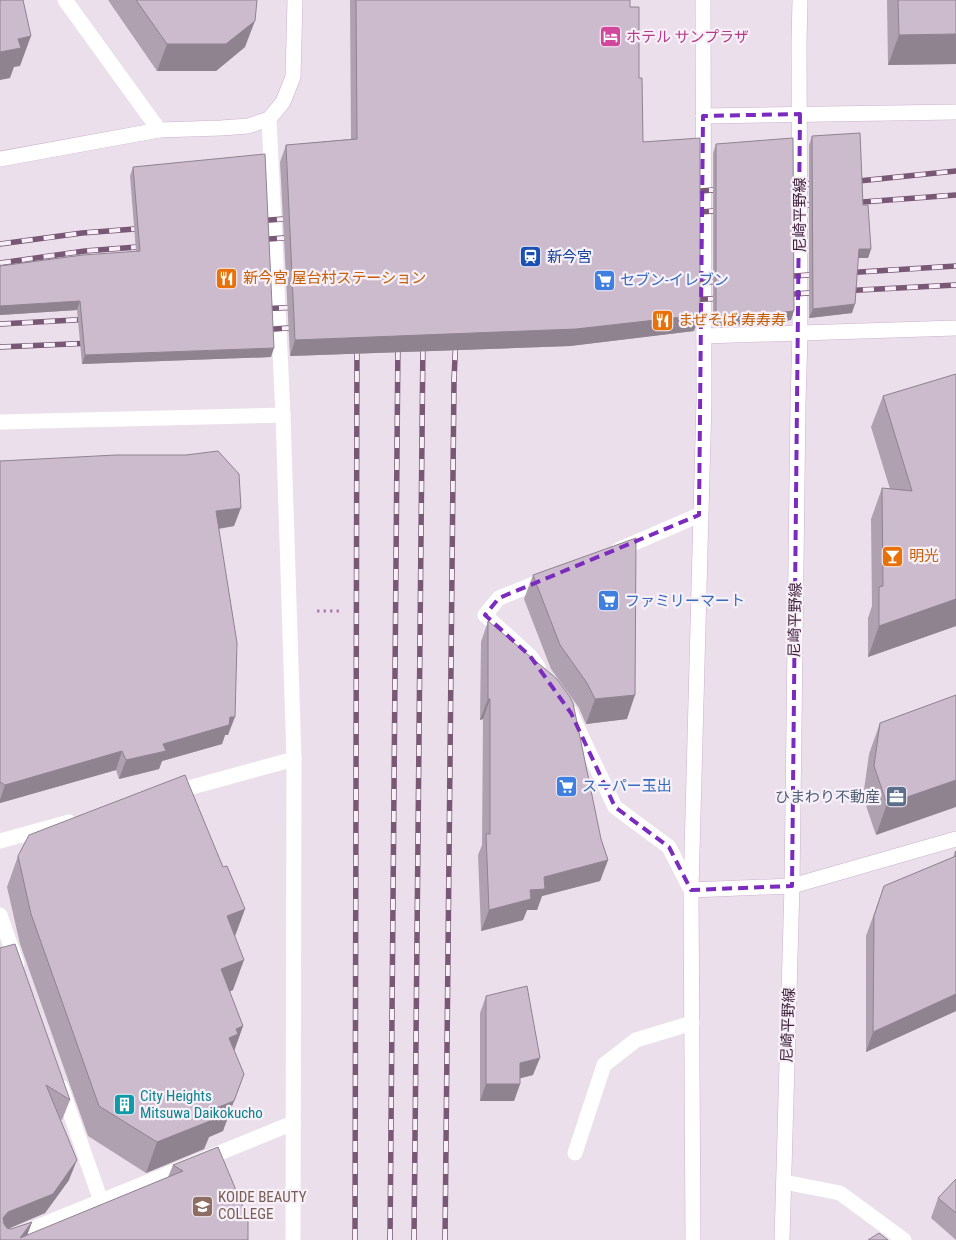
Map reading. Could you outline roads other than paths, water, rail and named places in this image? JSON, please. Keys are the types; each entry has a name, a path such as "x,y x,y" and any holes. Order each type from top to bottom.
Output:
{"street":[{"path":"65,0 159,130"},
{"path":"0,159 159,130 230,128 248,126 269,119 283,102 292,77 295,0"},
{"path":"693,1240 691,890 699,515 704,400 703,0"},
{"name":"尼崎平野線","path":"782,1240 792,886 800,334 800,0"},
{"path":"703,116 956,112"},
{"path":"269,119 283,414 294,759 293,1240"},
{"path":"704,336 956,328"},
{"path":"0,422 283,414"},
{"path":"601,557 699,515"},
{"path":"548,680 530,656 485,615 500,598 564,572"},
{"path":"559,696 571,712 615,807 669,847 691,890"},
{"path":"152,798 294,759"},
{"path":"0,841 85,817"},
{"path":"691,890 792,886 956,840"},
{"path":"0,915 22,979"},
{"path":"575,1153 604,1066 636,1040 692,1023"},
{"path":"58,1078 101,1201"},
{"path":"6,1240 293,1124"},
{"path":"784,1182 840,1193 904,1240"}],"railway":[{"path":"849,182 956,171"},
{"path":"779,186 822,183"},
{"path":"687,192 727,189"},
{"path":"849,203 956,195"},
{"path":"779,207 824,204"},
{"path":"687,213 727,210"},
{"path":"255,221 298,218"},
{"path":"0,244 82,233 148,228"},
{"path":"255,240 297,237"},
{"path":"0,263 85,251 150,246"},
{"path":"844,273 956,266"},
{"path":"779,277 824,274"},
{"path":"687,283 726,281"},
{"path":"841,291 956,285"},
{"path":"779,295 824,292"},
{"path":"686,300 726,298"},
{"path":"257,309 302,307"},
{"path":"0,324 93,319"},
{"path":"260,330 302,327"},
{"path":"445,1240 456,335"},
{"path":"414,1240 423,337"},
{"path":"390,1240 398,338"},
{"path":"355,1240 357,340"},
{"path":"0,347 93,343"}],"place":[{"name":"ホテル サンプラザ","path":"610,37"},
{"name":"新今宮","path":"531,257"},
{"name":"新今宮 屋台村ステーション","path":"227,278"},
{"name":"セブン-イレブン","path":"604,280"},
{"name":"まぜそば 寿寿寿","path":"662,320"},
{"name":"明光","path":"893,556"},
{"name":"ファミリーマート","path":"609,601"},
{"name":"スーパー玉出","path":"566,786"},
{"name":"ひまわり不動産","path":"896,797"},
{"name":"City Heights Mitsuwa Daikokucho","path":"124,1105"},
{"name":"KOIDE BEAUTY COLLEGE","path":"202,1206"}]}
